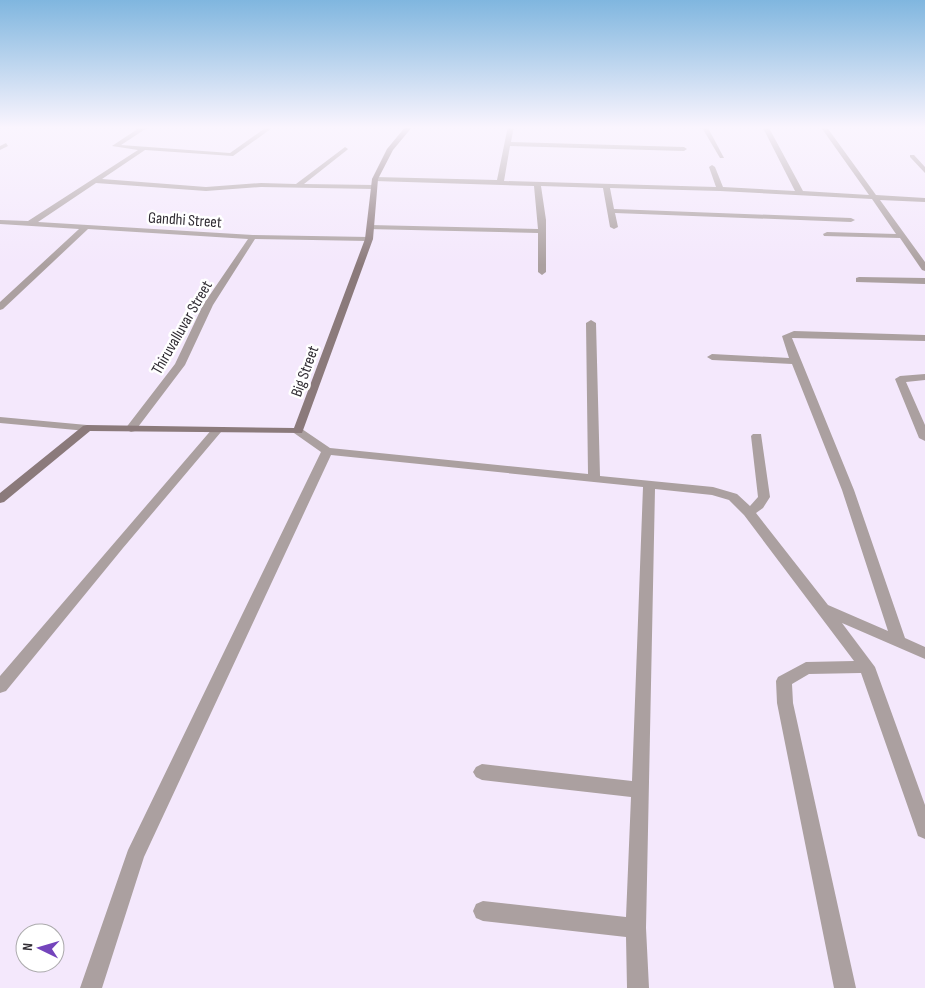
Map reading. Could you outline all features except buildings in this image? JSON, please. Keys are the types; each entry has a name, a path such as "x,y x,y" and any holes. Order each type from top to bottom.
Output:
{"street":[{"path":"32,223 108,172"},
{"path":"297,186 315,172"},
{"name":"Big Street","path":"298,432 369,240 374,183 379,172"},
{"path":"500,183 502,172"},
{"path":"714,172 720,189"},
{"path":"789,172 800,193"},
{"path":"855,172 925,268"},
{"path":"95,181 206,189 374,183 500,183 720,189 925,200"},
{"path":"537,185 542,231 542,272"},
{"path":"606,187 614,227"},
{"path":"611,211 852,220"},
{"name":"Gandhi Street","path":"0,222 253,237 369,240"},
{"path":"0,307 87,226"},
{"path":"370,227 542,231"},
{"path":"827,234 902,236"},
{"name":"Thiruvalluvar Street","path":"131,429 180,365 208,305 253,237"},
{"path":"859,280 925,281"},
{"path":"591,323 594,478"},
{"path":"899,642 848,490 795,361 787,336 794,334 925,338"},
{"path":"712,357 795,361"},
{"path":"925,377 900,380 925,438"},
{"path":"0,420 87,428 298,432 327,451 713,491 734,497 749,512 866,667 925,830"},
{"path":"0,500 87,428"},
{"path":"0,688 216,430"},
{"path":"749,512 759,505 764,497 757,436"},
{"path":"91,988 135,856 327,451"},
{"path":"638,988 636,928 648,560 648,484"},
{"path":"824,610 925,653"},
{"path":"845,988 785,703 784,681 806,668 866,667"},
{"path":"482,772 640,790"},
{"path":"483,911 636,928"}]}
